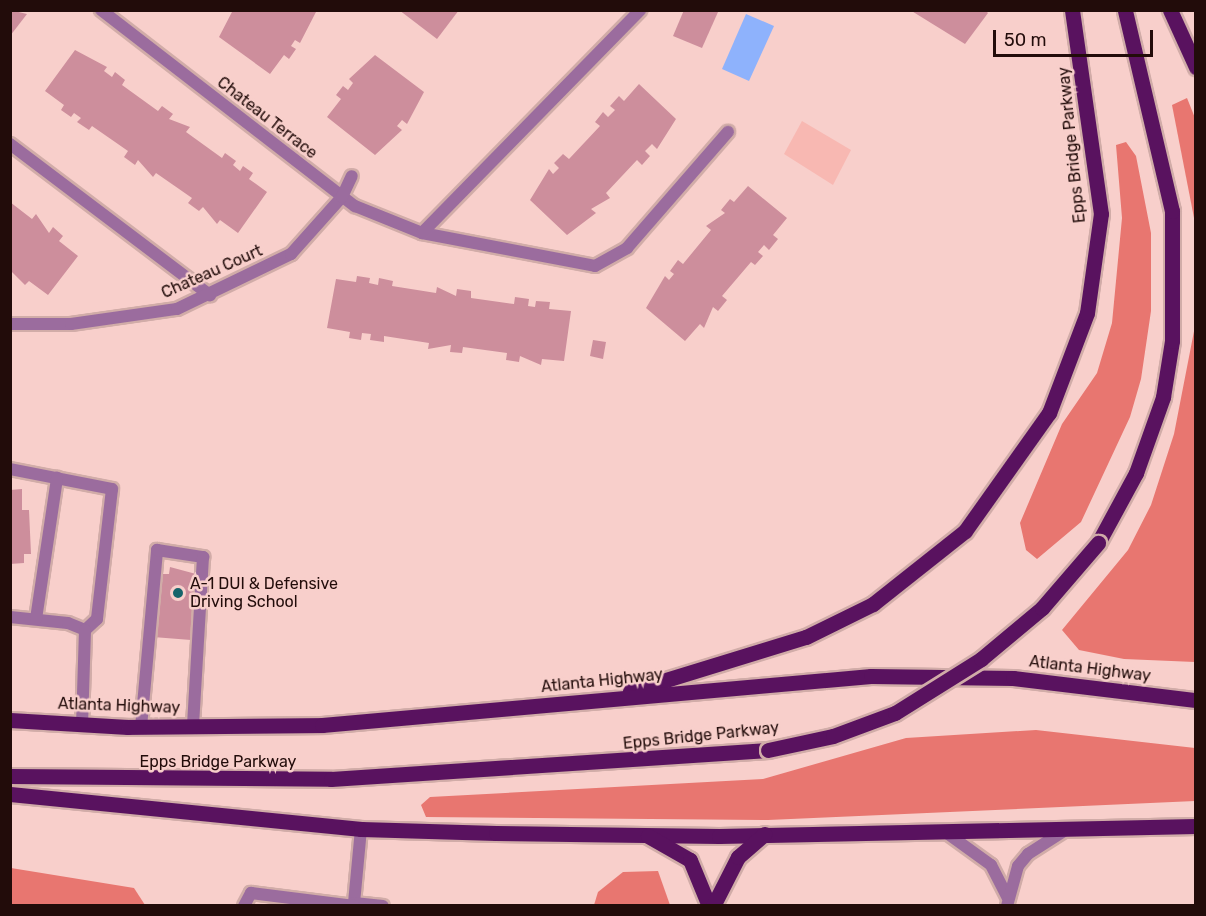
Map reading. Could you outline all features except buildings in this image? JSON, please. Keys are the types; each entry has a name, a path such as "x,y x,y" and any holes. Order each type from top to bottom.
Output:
{"main road":[{"name":"Epps Bridge Parkway","path":"614,697 680,671 746,658 806,637 873,604 932,562 992,499 1049,413 1087,313 1095,266 1101,214 1072,10"},
{"name":"Epps Bridge Parkway","path":"10,776 331,779 768,750 844,732 895,713 1014,635 1098,543 1136,472 1163,397 1172,329 1172,211 1125,10"},
{"path":"1170,10 1196,67"},
{"name":"Atlanta Highway","path":"10,720 141,727 415,720 614,697 871,676 1013,678 1196,700"},
{"path":"10,794 362,829 646,835 1196,826"},
{"path":"711,906 738,858 764,834"},
{"path":"646,835 690,860 711,906"}],"street":[{"name":"Chateau Terrace","path":"101,10 342,197 422,233 595,266 627,248 728,132"},
{"path":"422,233 640,10"},
{"path":"10,144 210,294"},
{"name":"Chateau Court","path":"10,324 146,317 210,294 291,254 342,197 352,176"},
{"path":"10,469 112,489 97,619 85,630 82,724"},
{"path":"36,619 57,478"},
{"path":"141,727 157,550 203,557 193,726"},
{"path":"10,617 36,619 85,630"},
{"path":"1007,902 1028,854 1068,828"},
{"path":"354,904 362,829"},
{"path":"941,830 982,855 1007,902"},
{"path":"244,906 252,893 383,906"}],"shaded area":[{"path":"1187,98 1195,118 1195,223 1172,105"},
{"path":"802,121 851,150 833,185 784,154"},
{"path":"1126,142 1136,156 1151,233 1151,311 1141,379 1130,417 1081,522 1037,559 1026,550 1020,523 1062,424 1097,373 1112,323 1122,218 1116,145"},
{"path":"1195,326 1195,662 1124,659 1079,650 1062,630 1128,550 1151,505 1174,434"},
{"path":"1036,730 1195,748 1195,801 768,820 426,817 421,805 430,797 763,779 906,738"},
{"path":"11,868 134,888 145,905 11,905"},
{"path":"658,871 670,905 594,905 598,892 623,872"}],"water":[{"path":"746,14 774,26 749,81 722,69"}],"place":[{"name":"A-1 DUI & Defensive Driving School","path":"178,593"}]}
